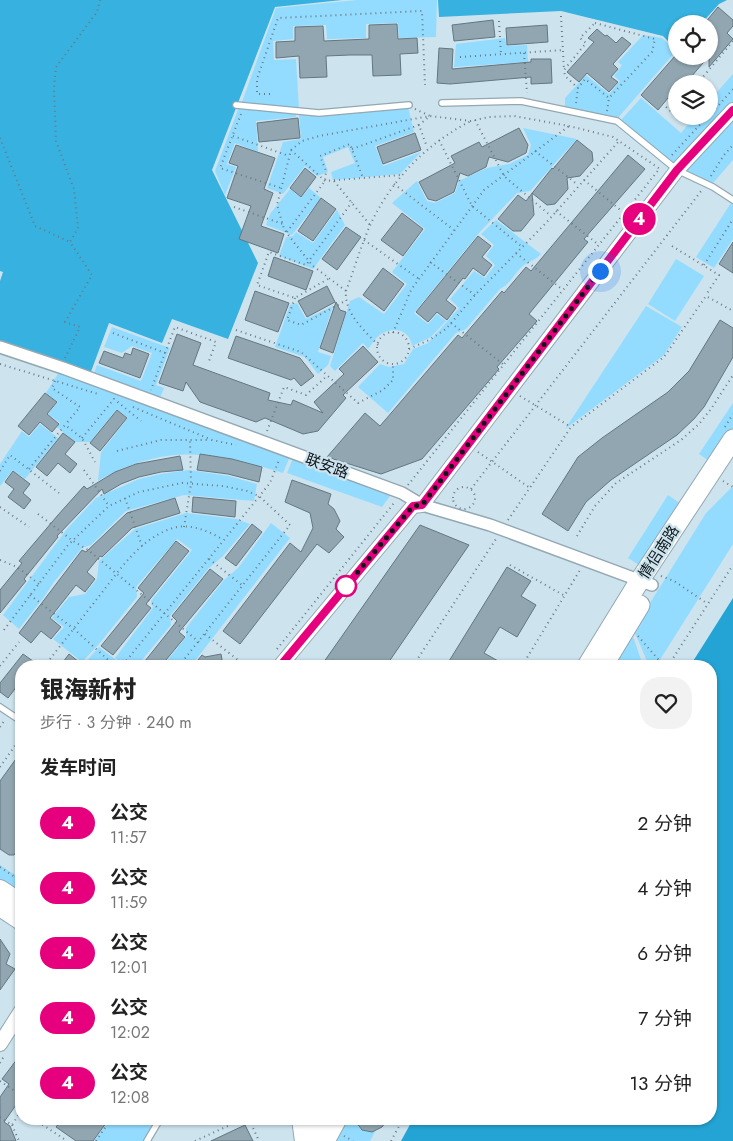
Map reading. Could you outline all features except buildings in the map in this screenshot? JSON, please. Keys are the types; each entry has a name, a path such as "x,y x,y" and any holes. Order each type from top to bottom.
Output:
{"highway":[{"name":"情侣南路","path":"607,660 626,628 650,580 733,439"},
{"name":"情侣南路","path":"591,660 650,580 727,483 733,461"},
{"path":"310,1141 324,1125"}],"main road":[{"path":"0,890 15,899"},
{"path":"0,907 15,917"},
{"path":"302,1125 304,1141"}],"street":[{"path":"277,660 413,506 422,505 675,174 733,110"},
{"name":"联安路","path":"0,347 60,367 402,493 422,505 499,532 650,580"},
{"path":"0,1044 15,1020"}],"lane":[{"path":"442,103 521,101 617,121 666,161 675,174 707,184 733,200"},
{"path":"236,105 319,112 409,105"},
{"path":"0,707 15,717"},
{"path":"147,1141 156,1125"}],"path":[{"path":"70,242 78,228 74,189 56,141 54,88 56,67 97,12 100,0"},
{"path":"270,94 257,94 257,79 278,18 422,11 425,85"},
{"path":"561,16 564,76 578,88"},
{"path":"499,21 501,54"},
{"path":"564,70 586,43 580,38 595,23 655,39 652,52 609,98 605,119"},
{"path":"705,75 733,41"},
{"path":"460,57 563,50"},
{"path":"524,53 527,102"},
{"path":"574,112 578,88 585,79 609,98"},
{"path":"718,105 733,89"},
{"path":"409,105 430,116"},
{"path":"242,112 220,168 281,188"},
{"path":"352,149 420,125 430,116"},
{"path":"346,291 309,262 282,224 277,205 291,150 302,141 319,136 430,116 471,121"},
{"path":"378,345 356,321 345,301 346,291 370,225 394,184 428,148 449,132 475,120 514,116 569,126 613,137 660,168 675,174"},
{"path":"475,120 504,176 552,216"},
{"path":"420,125 428,148"},
{"path":"666,161 700,125"},
{"path":"393,332 411,290 484,190 569,126"},
{"path":"233,136 289,156"},
{"path":"0,138 35,226 70,242 92,275 65,322 80,327 52,388 80,407 28,469"},
{"path":"439,140 472,206 522,247"},
{"path":"409,348 446,329 475,295 552,216 619,141"},
{"path":"287,232 326,181 326,171 320,156 350,144 363,178"},
{"path":"471,489 707,184 724,155 733,145"},
{"path":"291,150 326,181 402,175"},
{"path":"535,151 579,185"},
{"path":"275,651 660,168"},
{"path":"584,180 624,213"},
{"path":"334,181 370,225"},
{"path":"394,184 454,230"},
{"path":"295,298 257,284 269,252 306,265 352,202"},
{"path":"234,206 282,224"},
{"path":"556,211 599,245"},
{"path":"704,266 733,220"},
{"path":"364,240 419,279"},
{"path":"417,660 499,532 571,427 664,357 706,296 719,274 672,246"},
{"path":"516,253 564,290"},
{"path":"430,262 475,295"},
{"path":"329,278 295,298 287,320 301,325 345,301"},
{"path":"706,296 733,311"},
{"path":"451,323 504,365"},
{"path":"147,399 175,327 216,342 209,361"},
{"path":"236,330 301,352 358,403 383,390 393,380 393,364"},
{"path":"393,332 406,339 409,348 406,358 398,364 383,360 378,351 378,345 383,336 393,332"},
{"path":"113,333 165,352"},
{"path":"577,536 595,506 616,483 680,440 699,424 733,375"},
{"path":"263,442 284,387 306,395 327,376"},
{"path":"517,394 571,427"},
{"path":"82,438 114,399 141,421"},
{"path":"64,425 82,438 95,462"},
{"path":"117,451 161,440 212,440"},
{"path":"184,528 191,484 190,440"},
{"path":"474,450 530,488"},
{"path":"0,470 10,455 59,493"},
{"path":"127,660 270,483 280,458"},
{"path":"84,470 109,506"},
{"path":"4,630 73,541 109,506 139,492 182,483 223,486 247,491 259,496 290,524 184,660"},
{"path":"460,487 471,489 475,496 474,503 468,508 457,507 453,502 454,491 460,487"},
{"path":"125,498 143,546"},
{"path":"0,506 28,527"},
{"path":"38,514 88,550 198,642"},
{"path":"49,660 132,554 151,539 174,528 184,528 205,530 215,534 224,541"},
{"path":"209,558 243,585"},
{"path":"0,560 17,567 39,584"},
{"path":"510,565 565,596"},
{"path":"670,660 733,565"},
{"path":"526,660 581,568"},
{"path":"650,580 674,581 708,604"},
{"path":"30,595 110,660"},
{"path":"626,628 637,636 660,660"},
{"path":"205,634 238,660"},
{"path":"0,666 19,642"},
{"path":"0,767 15,746"},
{"path":"0,867 15,877"},
{"path":"0,1081 15,1092"},
{"path":"0,1117 12,1125 19,1141"},
{"path":"12,1125 15,1120"},
{"path":"43,1125 65,1140"},
{"path":"96,1141 108,1125"},
{"path":"195,1141 231,1125"},
{"path":"252,1125 259,1141"},
{"path":"391,1141 400,1125"}],"shaded area":[{"path":"0,0 342,0 275,7 212,170 258,263 228,339 172,319 162,343 109,323 89,377 0,347 0,281 3,272 0,271"},
{"path":"357,0 437,0 436,37 399,38 398,23 366,24 366,38 327,39 326,25 293,26 293,39 273,41 274,60 296,59 299,109 242,102 276,8"},
{"path":"438,0 727,0 719,4 709,15 668,15 668,41 663,36 561,11 439,17"},
{"path":"643,35 662,38 668,44 668,60 617,119 565,108 565,98 586,75 609,94 620,81 614,76 622,65 618,62"},
{"path":"505,38 507,46 527,45 528,62 454,67 456,44"},
{"path":"733,74 733,108 718,124 718,91"},
{"path":"641,98 668,122 668,125 672,125 681,133 688,125 717,125 677,169 621,120"},
{"path":"239,107 296,112 296,117 256,121 258,152 235,143 227,164 236,167 225,195 215,171"},
{"path":"408,107 414,132 375,146 383,166 421,152 400,174 333,180 331,172 355,163 348,147 323,157 328,172 317,176 305,166 283,194 267,188 283,142 301,139 299,114 319,115"},
{"path":"733,115 733,160 713,183 684,169"},
{"path":"523,128 577,139 530,191 517,193 479,233 414,313 428,324 437,314 446,321 431,337 412,346 408,336 401,331 391,330 381,334 368,349 363,343 335,371 330,366 350,301 359,297 384,314 407,284 392,272 425,229 392,203 417,181 427,201 435,203 455,193 459,181 487,168 509,164 528,155 531,145"},
{"path":"309,188 321,198 292,235 266,225 270,214 290,189 301,198"},
{"path":"731,203 733,204 733,239 714,268 696,257"},
{"path":"337,210 345,225 313,269 279,256 286,237 293,236 296,232 313,243"},
{"path":"496,220 541,254 526,263 500,289 466,329 456,333 388,413 358,387 380,364 389,367 404,364 413,349 428,343 459,308 450,299 474,271 485,278 495,265 486,256 494,245 481,234"},
{"path":"676,259 704,276 675,321 648,304"},
{"path":"297,303 306,319 333,306 318,352 331,356 328,365 318,374 305,357 275,347 290,305"},
{"path":"646,306 682,327 664,355 565,429"},
{"path":"112,327 170,348 156,385 164,388 159,400 93,376 97,365 141,381 152,353 132,346 122,353 104,347"},
{"path":"61,369 291,454 283,473 234,460 189,454 145,461 122,469 98,481 101,452 128,418 117,409 90,442 75,442 57,427 60,423 48,414 58,402 46,393"},
{"path":"733,403 733,432 712,463 699,454"},
{"path":"40,424 58,438 25,479 13,470 0,486 0,464 22,431 29,437"},
{"path":"293,458 393,492 382,507 287,473"},
{"path":"189,470 229,476 257,484 254,501 184,495 126,511 91,545 82,548 19,629 3,615 67,529 96,498 139,479"},
{"path":"733,488 733,544 660,660 646,660 636,635 632,632 706,513"},
{"path":"668,495 684,506 644,568 628,558"},
{"path":"186,513 236,519 250,524 223,556 209,568 170,616 171,625 142,660 118,660 115,658 153,608 151,601 192,550 177,539 136,587 137,597 99,644 84,660 79,660 53,639 64,627 52,618 69,597 85,594 97,579 99,561 135,529"},
{"path":"271,523 290,538 196,660 168,660 186,637 186,628 224,580 238,568"},
{"path":"733,598 733,1141 401,1141 410,1125 717,1125 717,660 694,660"},
{"path":"631,637 634,639 641,660 617,660"},
{"path":"99,647 116,660 87,660"},
{"path":"0,865 15,875 15,896 0,886"},
{"path":"106,1125 153,1125 144,1141 94,1141"},
{"path":"339,1125 379,1125 370,1141 330,1141"}],"bus line":[{"name":"4","path":"285,660 413,506 422,505 677,170 733,110"}],"route":[{"path":"346,586 413,506 422,505 600,271"}]}
